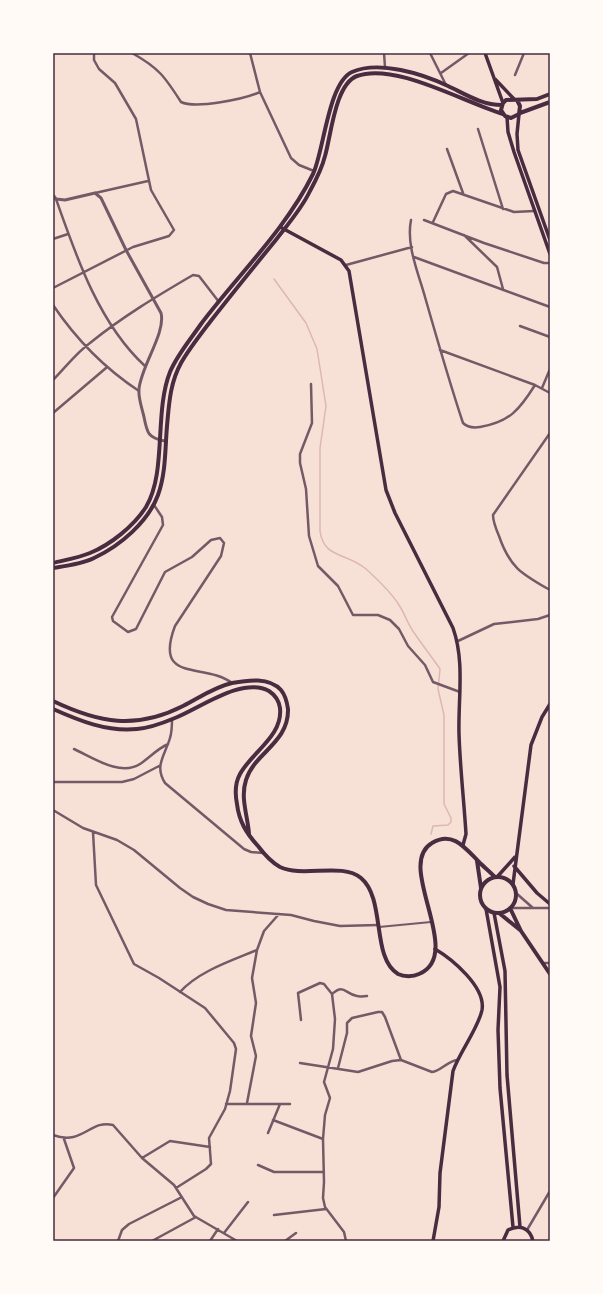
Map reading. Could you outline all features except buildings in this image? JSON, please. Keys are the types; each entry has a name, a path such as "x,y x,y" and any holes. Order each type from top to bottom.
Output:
{"main road":[{"path":"486,53 502,104 512,145 534,212 550,254"},
{"path":"53,563 92,552 106,544 137,519 146,507 152,494 158,464 164,393 170,373 179,355 279,227 304,191 314,171 333,100 338,88 352,72 362,69 385,67 415,73 488,104 502,104 510,98 537,99 550,94"},
{"path":"53,568 93,559 111,548 144,519 154,505 164,467 165,441 171,392 181,363 223,306 275,241 310,192 325,156 339,100 350,81 356,76 372,74 395,75 426,84 475,105 511,118 519,113 550,102"},
{"path":"494,78 520,106 517,134 518,150 550,240"},
{"path":"279,227 341,260 346,265 350,277 386,490 395,513 458,641 461,666 459,745 466,834 463,844"},
{"path":"270,237 275,241"},
{"path":"53,701 77,712 97,718 115,722 134,721 170,712 208,692 232,683 263,680 272,683 280,689 287,702 288,714 282,734 253,767 245,782 245,807 249,835"},
{"path":"53,710 91,724 123,730 140,729 172,719 232,692 258,688 267,690 275,695 279,703 280,712 276,727 268,741 247,763 239,775 236,785 236,795 242,826 271,861 284,868 298,871 352,873 360,878 372,894 378,926 387,960 398,973 406,976 422,973 431,965 435,949 433,922 420,870 421,854 426,846 434,841 442,839 463,844 477,860 496,877"},
{"path":"497,913 510,908 515,901 516,892 513,884 514,866 531,745 542,717 550,704"},
{"path":"496,877 515,857"},
{"path":"477,860 481,889 480,900 486,909 500,988 498,1030 501,1098 513,1227"},
{"path":"514,866 528,884 550,904"},
{"path":"481,889 489,879 496,877 506,878 513,884"},
{"path":"510,908 521,931 550,974"},
{"path":"486,909 497,913 521,931"},
{"path":"497,913 505,971 509,1098 520,1227"},
{"path":"433,1241 439,1207 440,1172 450,1093 457,1060 479,1018 482,1002 475,985 464,972 435,949"},
{"path":"500,1075 508,1075"},
{"path":"501,1098 509,1098"},
{"path":"503,1241 504,1235 513,1227 520,1227 527,1230 531,1234 533,1241"}],"street":[{"path":"53,288 126,250 169,236 173,232 172,224 151,190 148,181 136,120 115,83 99,68 94,60 94,53"},
{"path":"132,53 162,74 181,102 184,103 234,100 260,92"},
{"path":"250,53 260,92 291,158 298,165 314,171"},
{"path":"384,53 385,67"},
{"path":"430,53 446,85"},
{"path":"441,73 469,53"},
{"path":"515,75 524,53"},
{"path":"478,129 503,209"},
{"path":"447,148 463,194"},
{"path":"56,199 65,200 148,181"},
{"path":"433,222 449,192 463,194 514,212 534,212"},
{"path":"95,193 102,198 107,207 126,250 161,313 162,323 145,366 139,391 150,437 165,441"},
{"path":"53,195 56,199 83,273 112,325 131,352 145,366"},
{"path":"411,220 409,231 414,257 440,350 463,423 470,427 491,424 513,415 535,385"},
{"path":"424,220 433,222 484,243 544,263 550,263"},
{"path":"53,239 68,234"},
{"path":"463,234 497,266 503,290"},
{"path":"346,265 412,247"},
{"path":"414,257 550,307"},
{"path":"53,380 85,347 112,325 152,298 192,275 197,275 219,302"},
{"path":"53,304 85,347 106,368 139,391"},
{"path":"520,326 550,338"},
{"path":"440,350 535,385 550,393"},
{"path":"53,413 106,368"},
{"path":"542,388 550,369"},
{"path":"311,384 312,423 300,454 300,463 306,489 309,536 315,560 322,571 338,586 353,615 378,615 390,620 399,629 408,646 425,665 433,682 460,692"},
{"path":"550,433 493,515 493,520 501,543 510,561 524,575 550,590"},
{"path":"154,505 162,517 163,525 112,617 113,621 128,632 136,629 165,572 192,557 211,540 220,538 224,543 220,556 175,626 171,638 171,654 174,662 180,668 189,671 223,676 232,683"},
{"path":"458,641 494,624 538,619 550,615"},
{"path":"172,719 172,732 159,766 162,778 172,790 244,849 251,852 264,853"},
{"path":"74,749 103,763 119,768 126,768 140,764 168,743"},
{"path":"53,782 122,782 134,779 159,766"},
{"path":"53,810 71,822 93,832 118,840 134,850 193,897 226,910 280,914 340,926 378,926 433,922"},
{"path":"93,832 96,885 132,961 138,968 159,978 205,1008 234,1043 236,1052 226,1104 209,1138 212,1161 209,1167 176,1188"},
{"path":"516,892 534,909"},
{"path":"510,908 550,908"},
{"path":"247,1104 256,1056 252,1036 256,1003 252,978 257,950 264,931 280,914"},
{"path":"180,992 195,980 235,959 257,950"},
{"path":"543,963 550,964"},
{"path":"301,1020 298,996 301,990 320,983 324,984 332,994 335,1031 324,1082 330,1098 325,1115 323,1139 323,1198 326,1209 344,1232 346,1241"},
{"path":"332,994 337,990 342,989 356,996 367,996"},
{"path":"338,1068 347,1033 347,1023 352,1018 378,1012 382,1012 385,1017 401,1060"},
{"path":"300,1063 310,1066 328,1066 358,1072 392,1061 401,1060 432,1072 436,1072 448,1061 457,1060"},
{"path":"226,1104 290,1104"},
{"path":"268,1132 280,1104"},
{"path":"274,1120 323,1139"},
{"path":"53,1135 64,1139 80,1136 97,1126 111,1125 116,1127 142,1158 176,1188 196,1217 238,1241"},
{"path":"53,1198 74,1168 64,1139"},
{"path":"142,1158 170,1141 210,1147"},
{"path":"258,1165 274,1172 324,1172"},
{"path":"527,1230 550,1191"},
{"path":"118,1241 122,1230 129,1224 182,1197"},
{"path":"224,1233 248,1202"},
{"path":"274,1215 326,1209"},
{"path":"152,1241 196,1217"},
{"path":"210,1241 218,1229"},
{"path":"285,1241 296,1233"}],"waterway":[{"path":"274,279 306,323 317,349 326,406 320,448 320,531 322,540 331,551 358,564 379,581 396,600 413,631 440,669 438,689 444,715 444,804 451,818 451,822 448,825 433,826 431,834"}]}
